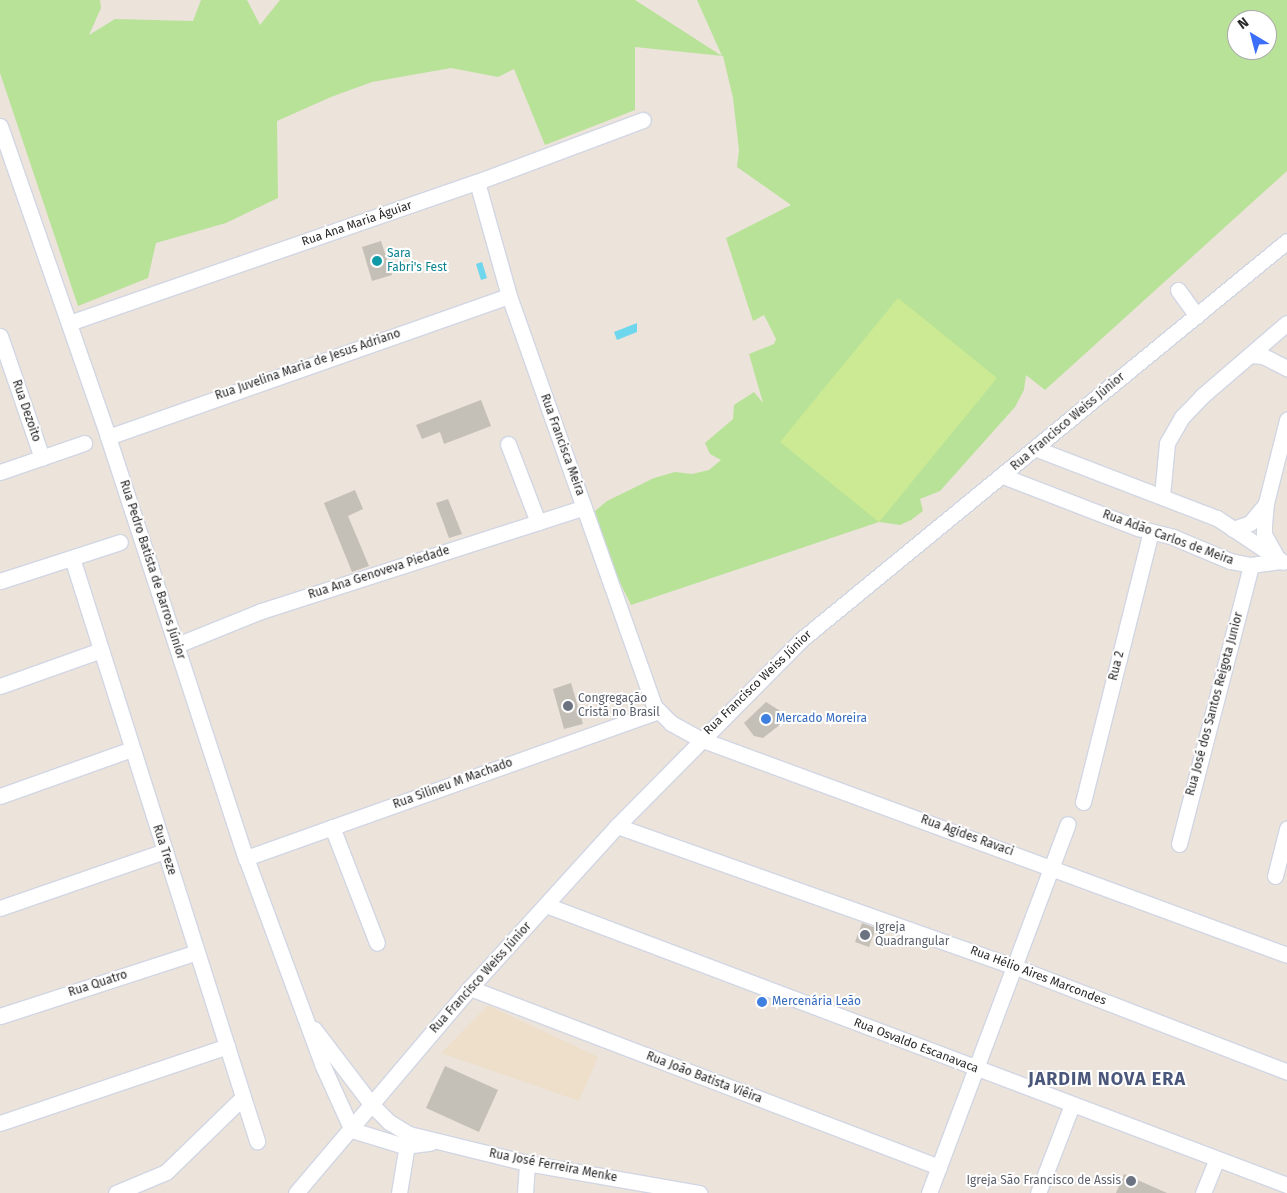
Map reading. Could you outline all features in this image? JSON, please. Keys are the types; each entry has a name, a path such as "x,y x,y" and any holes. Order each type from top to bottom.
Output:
{"street":[{"name":"Rua Ana Maria Águiar","path":"69,323 477,182 643,120"},
{"name":"Rua Pedro Batista de Barros Júnior","path":"0,126 108,437 246,858 303,1014 352,1130"},
{"name":"Rua Francisca Meira","path":"477,182 509,296 657,708"},
{"name":"Rua Francisco Weiss Júnior","path":"296,1193 352,1130 470,988 617,826 700,738 802,639 1037,449 1287,241"},
{"path":"1178,290 1197,316"},
{"name":"Rua Juvelina Maria de Jesus Adriano","path":"108,437 509,296"},
{"path":"1162,496 1167,443 1174,430 1197,401 1287,323"},
{"name":"Rua Dezoito","path":"0,336 6,370 42,458"},
{"path":"1250,354 1263,356 1287,368"},
{"path":"1283,563 1264,534 1266,503 1287,420"},
{"path":"0,472 84,443"},
{"path":"508,444 538,522"},
{"path":"1037,449 1217,518 1283,563"},
{"name":"Rua Adão Carlos de Meira","path":"1004,476 1230,561 1251,565 1283,563"},
{"path":"1233,528 1250,523 1266,503"},
{"name":"Rua Ana Genoveva Piedade","path":"177,645 261,612 584,507"},
{"name":"Rua 2","path":"1083,802 1151,531"},
{"path":"0,581 120,542"},
{"name":"Rua Treze","path":"72,558 257,1141"},
{"name":"Rua José dos Santos Reigota Junior","path":"1179,844 1251,565"},
{"path":"0,686 101,650"},
{"name":"Rua Agides Ravaci","path":"657,708 671,723 700,738 1287,955"},
{"name":"Rua Silineu M Machado","path":"246,858 657,708"},
{"path":"0,796 132,749"},
{"path":"929,1193 1050,866 1068,824"},
{"name":"Rua Hélio Aires Marcondes","path":"617,826 1013,966 1287,1072"},
{"path":"332,827 377,943"},
{"path":"1275,876 1287,829"},
{"path":"0,908 165,851"},
{"name":"Rua Osvaldo Escanavaca","path":"546,906 1287,1185"},
{"name":"Rua Quatro","path":"0,1016 197,952"},
{"name":"Rua João Batista Viêira","path":"470,988 939,1167"},
{"name":"Rua Pedro Batista de Barros Júnior","path":"303,1014 372,1104"},
{"path":"0,1123 227,1046"},
{"path":"116,1193 139,1189 179,1162 243,1098"},
{"path":"372,1104 407,1140 399,1193"},
{"path":"1038,1193 1072,1105"},
{"name":"Rua José Ferreira Menke","path":"352,1130 407,1140 436,1142 528,1163 699,1193"},
{"path":"1203,1193 1217,1159"},
{"path":"525,1193 528,1163"}],"shaded area":[{"path":"488,1005 598,1057 579,1101 441,1053"}],"green space":[{"path":"0,0 100,0 101,8 89,35 115,19 193,21 201,0 247,0 260,25 280,0 635,0 722,56 635,47 635,110 545,145 514,69 498,77 451,68 372,82 331,97 277,121 278,198 226,223 156,243 148,278 78,306 0,73"},
{"path":"697,0 1287,0 1287,171 1045,390 1026,375 1024,390 1015,407 940,491 920,499 923,511 900,525 879,522 631,605 609,560 595,511 607,501 654,478 675,472 692,474 709,470 721,460 710,454 705,443 733,419 734,405 754,392 763,403 749,354 774,344 776,339 764,315 753,321 726,238 791,205 737,167 739,150 733,98 723,56"},
{"path":"898,298 997,378 879,522 780,442"}],"water":[{"path":"482,262 487,278 481,280 476,264"},
{"path":"637,323 637,332 617,340 614,332"}],"building":[{"name":"Sara Fabri's Fest","path":"381,241 392,275 372,281 362,247"},
{"path":"481,400 491,426 444,444 440,432 422,439 416,425"},
{"path":"355,490 363,509 348,516 369,566 352,572 324,503"},
{"path":"448,499 462,534 449,538 436,503"},
{"name":"Congregação Cristã no Brasil","path":"571,683 583,724 564,729 553,689"},
{"name":"Mercado Moreira","path":"766,702 785,714 782,723 763,738 754,736 744,723"},
{"name":"Igreja Quadrangular","path":"862,923 876,928 869,947 855,942"},
{"path":"445,1066 498,1090 479,1132 426,1108"},
{"name":"Igreja São Francisco de Assis","path":"1124,1174 1167,1193 1116,1193"}],"place":[{"name":"Sara Fabri's Fest","path":"377,261"},
{"name":"Congregação Cristã no Brasil","path":"568,706"},
{"name":"Mercado Moreira","path":"766,719"},
{"name":"Igreja Quadrangular","path":"865,935"},
{"name":"Mercenária Leão","path":"762,1002"},
{"name":"Igreja São Francisco de Assis","path":"1131,1181"}],"district":[{"name":"JARDIM NOVA ERA","path":"1107,1079"}]}
